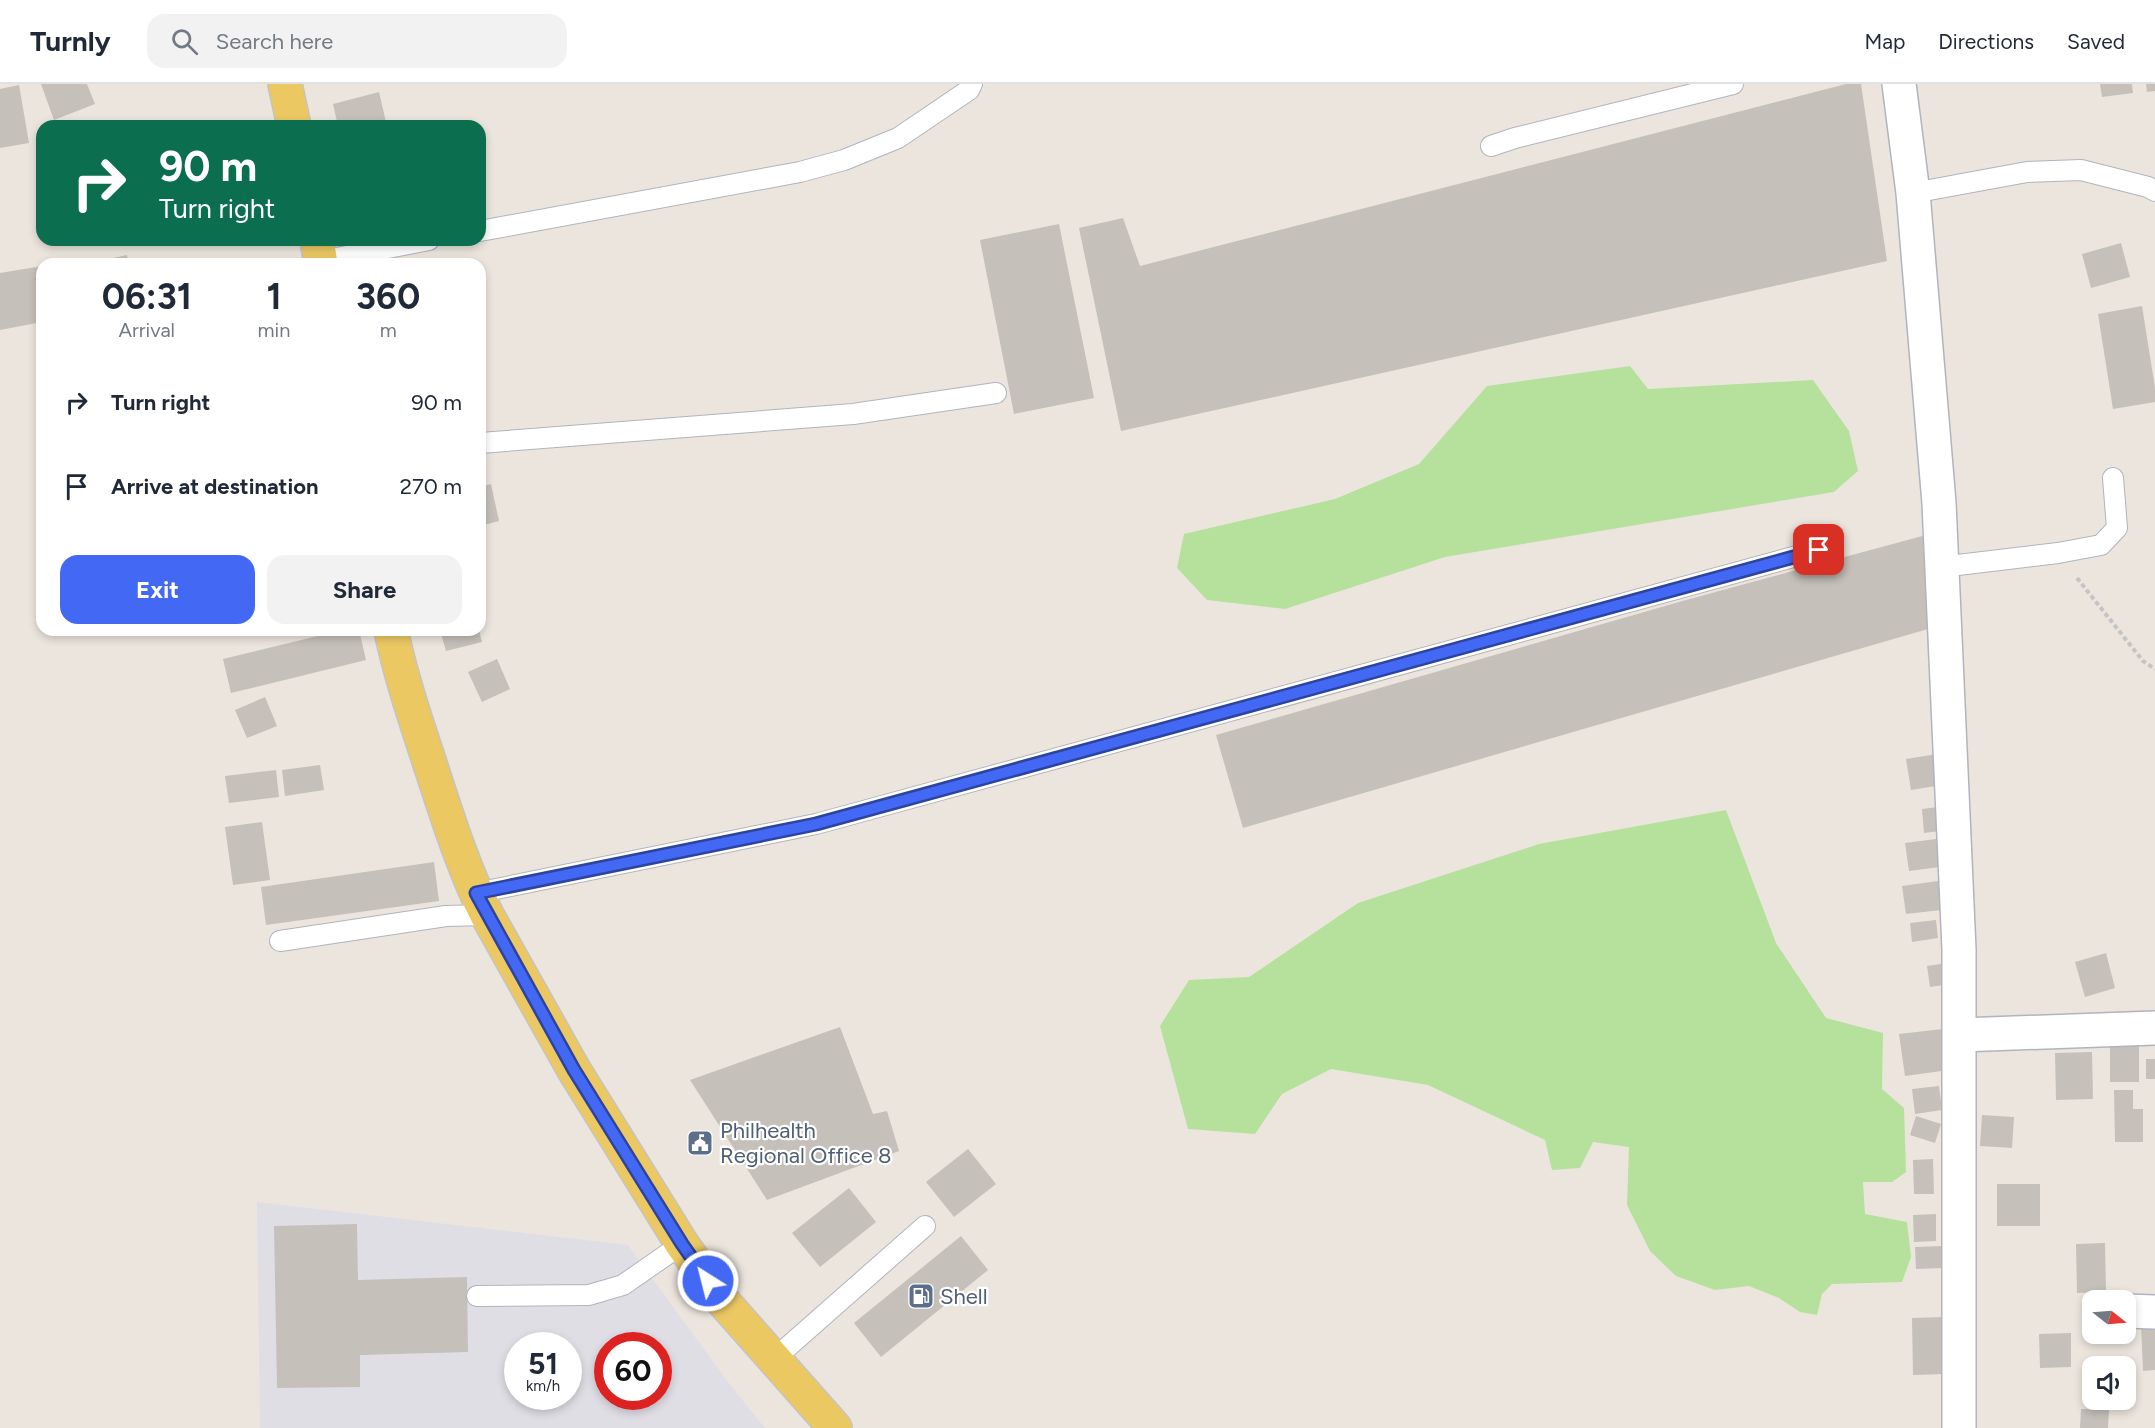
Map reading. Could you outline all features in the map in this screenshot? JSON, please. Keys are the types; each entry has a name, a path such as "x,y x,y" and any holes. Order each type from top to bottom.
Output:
{"main road":[{"path":"285,84 293,120"},
{"path":"392,636 399,666 440,793 482,904 574,1070 682,1244 721,1299 834,1428"}],"street":[{"path":"1899,84 1913,193 1939,503 1959,949 1959,1428"},
{"path":"1960,1035 2155,1028"},
{"path":"2136,1311 2155,1312"}],"lane":[{"path":"486,230 800,172 844,160 898,138 969,90 972,84"},
{"path":"1491,146 1733,84"},
{"path":"1913,193 2027,172 2080,170 2148,187 2155,191"},
{"path":"320,255 385,246"},
{"path":"486,443 854,414 996,393"},
{"path":"1941,567 2058,553 2101,545 2117,528 2113,478"},
{"path":"280,941 446,916 482,904 816,824 1819,550"},
{"path":"774,1359 926,1226"},
{"path":"477,1296 589,1295 623,1285 682,1244"}],"path":[{"path":"2058,553 2143,661 2155,669"}],"shaded area":[{"path":"257,1202 628,1245 728,1382 765,1428 260,1428"}],"green space":[{"path":"1630,366 1648,389 1813,380 1849,431 1858,471 1834,492 1445,557 1285,609 1207,600 1177,568 1184,534 1335,499 1419,464 1487,386"},
{"path":"1726,810 1776,943 1826,1018 1883,1033 1882,1089 1904,1108 1906,1172 1892,1182 1863,1182 1865,1214 1907,1222 1911,1257 1902,1282 1832,1284 1822,1294 1817,1315 1800,1312 1779,1298 1749,1286 1715,1290 1676,1276 1650,1251 1627,1205 1629,1147 1593,1142 1580,1168 1552,1170 1545,1140 1428,1085 1331,1069 1282,1094 1255,1134 1188,1129 1160,1026 1189,980 1249,977 1358,903 1539,844"}],"building":[{"path":"41,84 87,84 95,104 54,120"},
{"path":"1846,84 1861,84 1887,261 1121,431 1079,228 1123,218 1140,266"},
{"path":"2100,84 2132,84 2133,93 2102,97"},
{"path":"2146,84 2155,84 2155,91 2147,92"},
{"path":"19,85 29,143 0,148 0,89"},
{"path":"379,92 386,120 337,120 333,104"},
{"path":"1059,224 1094,398 1014,414 980,240"},
{"path":"2121,243 2130,277 2091,288 2082,254"},
{"path":"36,267 36,323 0,330 0,273"},
{"path":"2142,306 2155,388 2155,402 2113,409 2098,314"},
{"path":"491,484 499,521 486,524 486,485"},
{"path":"1926,535 1928,629 1243,828 1216,735 1686,600"},
{"path":"317,636 360,636 366,660 231,693 223,659"},
{"path":"442,636 480,636 482,642 446,651"},
{"path":"497,659 510,689 482,702 468,672"},
{"path":"265,697 277,726 247,738 235,710"},
{"path":"1937,754 1942,785 1911,790 1906,759"},
{"path":"320,765 324,790 285,796 282,770"},
{"path":"276,770 279,797 229,803 225,776"},
{"path":"1946,806 1949,830 1924,833 1922,809"},
{"path":"262,822 270,880 233,885 225,827"},
{"path":"1936,839 1940,867 1909,871 1905,843"},
{"path":"434,862 439,901 266,925 261,887"},
{"path":"1938,881 1941,910 1906,914 1902,886"},
{"path":"1936,920 1938,938 1912,942 1910,923"},
{"path":"2106,953 2115,988 2085,997 2075,962"},
{"path":"1947,963 1950,984 1930,987 1927,966"},
{"path":"840,1027 873,1114 887,1111 899,1151 767,1200 690,1080"},
{"path":"1943,1029 1949,1070 1905,1076 1899,1034"},
{"path":"2110,1039 2139,1039 2139,1082 2110,1082"},
{"path":"2092,1052 2093,1099 2056,1100 2055,1053"},
{"path":"2146,1059 2155,1059 2155,1079 2146,1079"},
{"path":"1939,1086 1942,1110 1915,1114 1912,1089"},
{"path":"2114,1090 2133,1090 2133,1109 2143,1109 2143,1142 2115,1142"},
{"path":"1982,1115 2014,1117 2012,1148 1980,1146"},
{"path":"1916,1116 1941,1124 1935,1143 1910,1135"},
{"path":"968,1149 996,1184 954,1217 926,1182"},
{"path":"1933,1159 1934,1194 1914,1194 1913,1160"},
{"path":"1997,1184 2040,1184 2040,1226 1997,1226"},
{"path":"849,1188 876,1222 820,1267 792,1233"},
{"path":"1936,1214 1936,1241 1914,1242 1913,1215"},
{"path":"357,1224 358,1280 467,1277 468,1352 360,1355 360,1387 277,1388 274,1226"},
{"name":"Shell","path":"961,1236 988,1270 881,1357 854,1323"},
{"path":"2105,1243 2106,1290 2082,1290 2082,1293 2077,1293 2076,1244"},
{"path":"1943,1246 1943,1268 1916,1269 1915,1247"},
{"path":"1945,1317 1946,1374 1913,1375 1912,1318"},
{"path":"2141,1326 2155,1326 2155,1370 2143,1371"},
{"path":"2071,1333 2071,1367 2040,1368 2039,1334"},
{"path":"2081,1409 2109,1410 2108,1428 2080,1428"}],"place":[{"name":"Philhealth Regional Office 8","path":"700,1143"},
{"name":"Shell","path":"921,1296"}],"route":[{"path":"708,1281 682,1244 574,1070 476,893 816,824 1819,550"}]}
